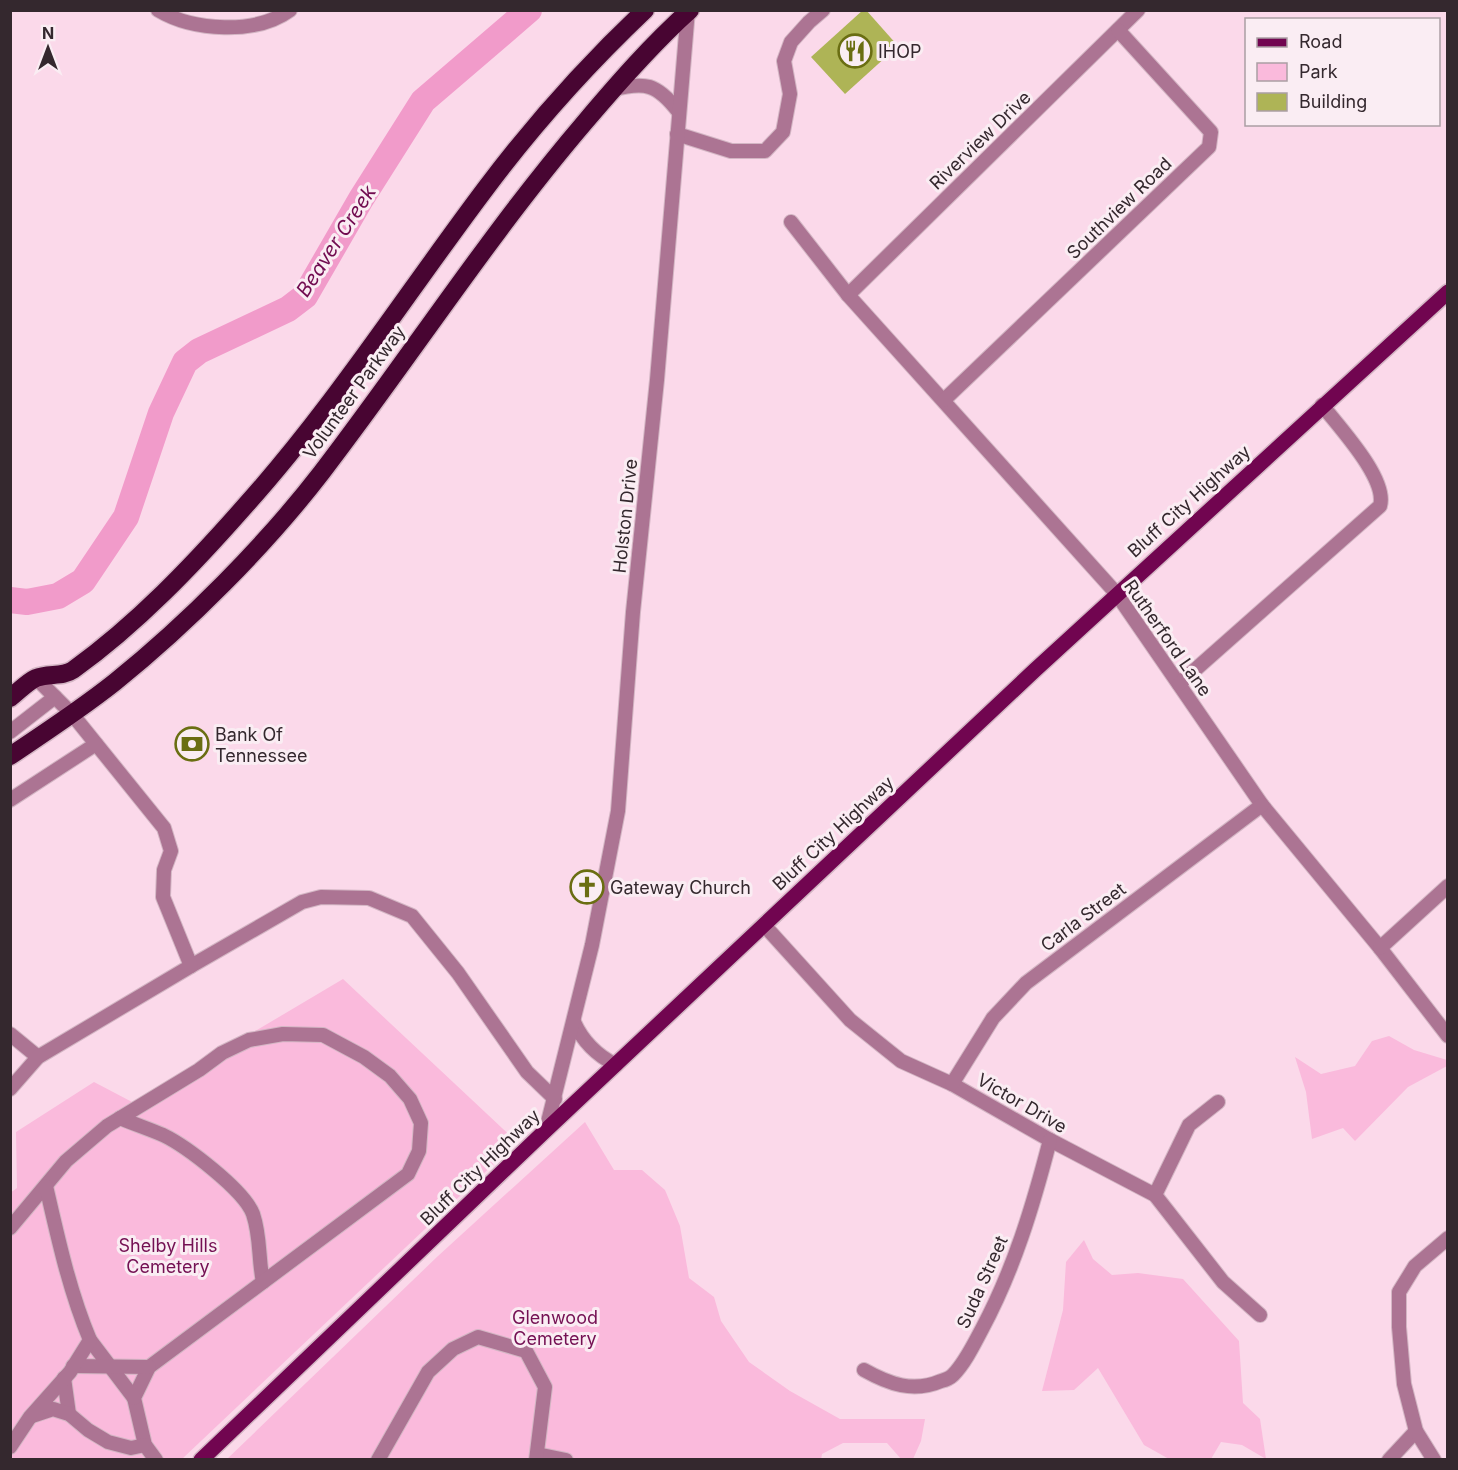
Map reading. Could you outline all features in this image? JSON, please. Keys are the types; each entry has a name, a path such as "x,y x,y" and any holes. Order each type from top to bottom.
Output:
{"highway":[{"name":"Volunteer Parkway","path":"10,698 36,678 70,672 101,649 166,590 245,507 339,390 522,142 562,94 645,10"},
{"name":"Volunteer Parkway","path":"10,756 115,682 203,603 281,520 321,474 523,198 612,90 689,11"}],"main road":[{"name":"Bluff City Highway","path":"201,1460 546,1130 1116,593 1448,292"}],"street":[{"path":"158,10 179,20 210,27 248,27 281,17 290,10"},
{"path":"676,134 731,151 765,151 783,132 790,94 784,61 791,42 808,22 823,10"},
{"name":"Riverview Drive","path":"848,295 1138,10"},
{"name":"Holston Drive","path":"546,1130 592,945 618,811 633,612 657,380 676,134 689,11"},
{"name":"Southview Road","path":"944,400 1209,147 1211,132 1118,30"},
{"path":"612,90 630,85 652,87 666,95 678,111"},
{"name":"Rutherford Lane","path":"791,222 848,295 1116,593 1262,805 1380,948 1448,1036"},
{"path":"1179,684 1380,506 1382,498 1375,476 1322,405"},
{"path":"36,678 72,714 164,828 171,851 164,870 163,897 190,966"},
{"path":"10,732 55,697"},
{"path":"10,800 96,744"},
{"name":"Carla Street","path":"952,1084 993,1018 1026,983 1262,805"},
{"path":"1380,948 1448,886"},
{"path":"10,1089 38,1057 190,966 302,902 321,897 343,896 369,898 412,916 458,973 527,1072 555,1099"},
{"name":"Victor Drive","path":"764,925 850,1020 901,1061 952,1084 1050,1140 1155,1195 1223,1282 1260,1315"},
{"path":"574,1022 584,1041 593,1051 616,1065"},
{"path":"10,1034 38,1057"},
{"path":"10,1227 66,1161 107,1126 199,1070 222,1053 249,1040 283,1034 323,1035 364,1057 390,1076 410,1099 421,1123 419,1150 408,1174 149,1367 134,1398"},
{"path":"1155,1195 1189,1125 1218,1102"},
{"path":"120,1118 165,1136 207,1165 233,1187 252,1210 259,1236 263,1282"},
{"name":"Suda Street","path":"864,1370 885,1382 905,1388 930,1386 952,1377 974,1344 1000,1295 1032,1211 1050,1140"},
{"path":"46,1186 64,1264 79,1314 90,1340 134,1398 145,1444 156,1460"},
{"path":"1434,1460 1416,1431 1404,1384 1399,1327 1399,1292 1415,1266 1448,1238"},
{"path":"378,1460 428,1372 453,1349 478,1337 526,1351 545,1387 537,1457 566,1460"},
{"path":"10,1447 30,1417 74,1366 90,1340"},
{"path":"74,1366 149,1367"},
{"path":"64,1378 69,1414"},
{"path":"30,1417 53,1409 69,1414 88,1430 108,1442 130,1448 145,1444"},
{"path":"1389,1460 1416,1431"}],"green space":[{"name":"Shelby Hills Cemetery","path":"343,979 517,1142 182,1459 11,1459 10,1193 17,1188 16,1132 94,1082 134,1103"},
{"path":"1389,1036 1414,1050 1447,1060 1447,1066 1408,1087 1355,1141 1343,1128 1312,1139 1306,1092 1295,1057 1321,1074 1355,1066 1372,1041"},
{"name":"Glenwood Cemetery","path":"585,1122 614,1170 642,1170 665,1190 680,1226 689,1278 714,1297 721,1321 749,1362 790,1391 840,1419 925,1419 921,1441 913,1459 901,1459 887,1443 843,1443 822,1454 821,1460 226,1460 438,1256"},
{"path":"1084,1240 1093,1259 1112,1275 1138,1273 1183,1279 1239,1341 1243,1403 1260,1419 1266,1459 1242,1445 1221,1442 1211,1459 1169,1459 1144,1445 1098,1368 1074,1390 1042,1391 1063,1310 1066,1262"}],"building":[{"name":"IHOP","path":"863,10 866,10 898,46 845,94 811,57"}],"waterway":[{"name":"Beaver Creek","path":"10,600 27,602 58,596 83,581 126,517 161,413 185,362 199,351 288,309 305,296 361,199 423,101 529,10"}],"place":[{"name":"IHOP","path":"855,51"},
{"name":"Bank Of Tennessee","path":"192,744"},
{"name":"Gateway Church","path":"587,887"}]}
